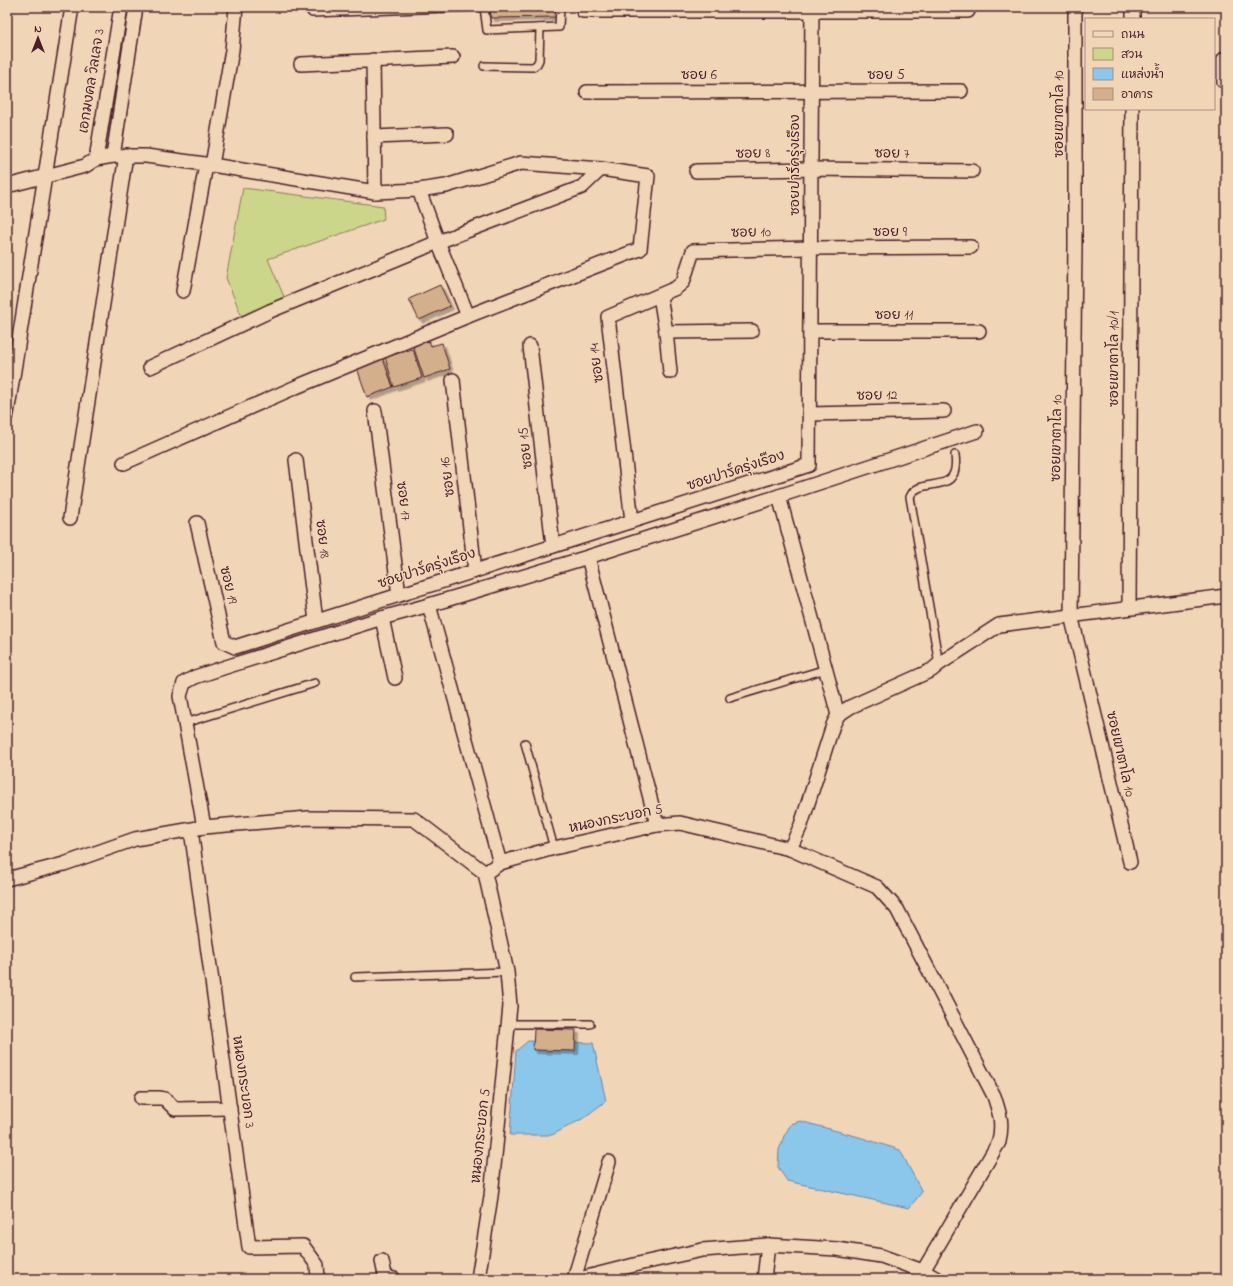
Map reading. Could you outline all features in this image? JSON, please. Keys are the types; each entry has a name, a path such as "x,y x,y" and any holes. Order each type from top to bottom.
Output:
{"street":[{"path":"7,414 72,7"},
{"name":"เอกมงคล วิลเลจ 3","path":"96,159 121,7"},
{"path":"70,518 119,155 136,7"},
{"path":"183,291 232,50 236,7"},
{"name":"ซอยเขาตาโล 10","path":"1075,7 1075,246 1071,615 1130,862"},
{"path":"1133,7 1133,18"},
{"path":"583,11 812,8 968,11"},
{"name":"ซอยปาร์ครุ่งเรือง","path":"235,646 809,465 812,8"},
{"path":"301,64 453,57"},
{"path":"373,60 375,192"},
{"name":"ซอย 5","path":"811,90 961,91"},
{"name":"ซอย 6","path":"587,92 811,90"},
{"name":"ซอยเขาตาโล 10/1","path":"1128,608 1132,110"},
{"path":"374,137 446,134"},
{"path":"7,186 85,166 96,159 119,155 146,156 209,165 375,192 419,190 446,186 521,163 601,169 648,176 640,249 468,316 296,387 124,463"},
{"path":"150,367 270,311 438,242 582,187 601,169"},
{"name":"ซอย 8","path":"696,171 811,169"},
{"name":"ซอย 7","path":"811,169 972,171"},
{"path":"419,190 468,316"},
{"name":"ซอย 9","path":"810,248 970,247"},
{"name":"ซอย 10","path":"693,251 810,248"},
{"name":"ซอย 14","path":"632,521 608,317 676,288 683,282 693,251"},
{"path":"660,296 666,332 670,372"},
{"path":"666,332 752,331"},
{"name":"ซอย 11","path":"810,331 979,331"},
{"name":"ซอย 15","path":"530,346 553,546"},
{"name":"ซอย 16","path":"453,380 475,571"},
{"name":"ซอย 17","path":"375,411 399,595"},
{"name":"ซอย 12","path":"810,414 944,411"},
{"name":"หนองกระบอก 3","path":"318,1279 317,1264 303,1246 249,1248 230,1108 185,723 180,696 184,683 195,677 229,666 382,618 588,557 976,431"},
{"name":"ซอย 18","path":"296,460 316,621"},
{"path":"779,496 838,715"},
{"name":"ซอย 19","path":"197,523 224,642 235,646"},
{"path":"588,557 657,825"},
{"path":"790,849 801,825 838,715 850,707 932,670 999,625 1226,596"},
{"path":"428,605 500,863"},
{"path":"382,618 395,678"},
{"path":"7,879 64,864 134,839 198,828 308,818 414,819 485,873"},
{"name":"หนองกระบอก 5","path":"478,1279 491,1196 510,1006 507,972 485,873 500,863 554,848 657,825 680,823 790,849 877,887 897,909 994,1096 1001,1117 999,1142 922,1272"},
{"path":"140,1098 160,1098 165,1100 175,1109 230,1108"},
{"path":"574,1279 609,1162"},
{"path":"764,1279 768,1245"},
{"path":"579,1279 702,1250 768,1245 844,1250 881,1256 937,1279"},
{"path":"382,1261 385,1275 388,1278 394,1279"}],"lane":[{"path":"307,7 312,13 477,7"},
{"path":"484,7 487,30 559,27 560,7"},
{"path":"484,66 533,67 539,60 540,28"},
{"path":"1222,83 1222,58 1226,54"},
{"path":"939,664 910,497 912,492 919,488 950,480 954,474 956,464 955,455"},
{"path":"730,698 826,669"},
{"path":"185,723 315,683"},
{"path":"525,743 554,848"},
{"path":"355,977 507,972"},
{"path":"508,1024 590,1024"}],"green space":[{"path":"243,188 383,206 384,219 268,259 285,299 242,317 226,278"}],"water":[{"path":"528,1041 593,1043 606,1101 582,1119 552,1135 510,1135 516,1051"},
{"path":"800,1121 900,1150 922,1192 909,1208 787,1181 778,1167 779,1150 784,1136 791,1124"}],"building":[{"path":"490,7 557,7 557,17 491,18"},
{"path":"440,285 450,306 419,320 409,299"},
{"path":"429,341 431,346 442,343 450,369 424,378 413,346"},
{"path":"413,349 422,378 394,387 385,357"},
{"path":"383,359 393,387 367,397 357,368"},
{"path":"534,1029 576,1030 575,1051 533,1050"}]}
